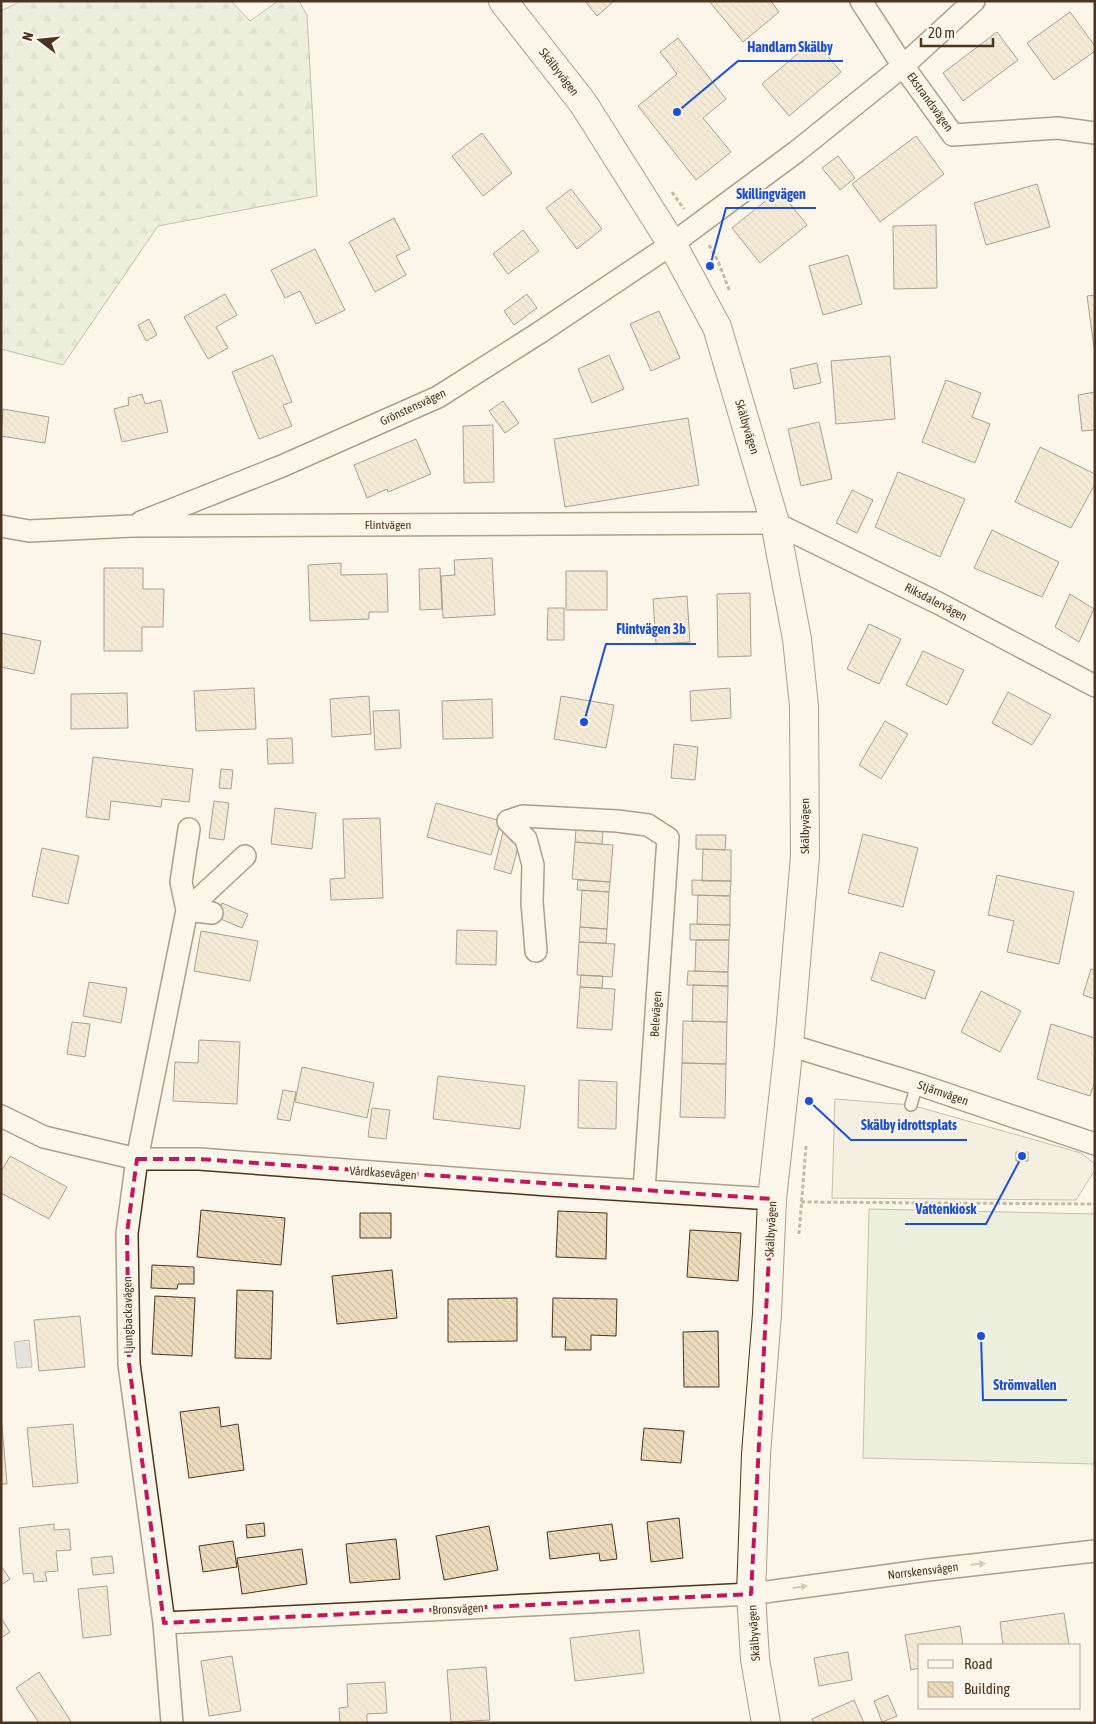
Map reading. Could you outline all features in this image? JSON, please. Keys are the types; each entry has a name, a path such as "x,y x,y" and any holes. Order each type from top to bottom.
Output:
{"street":[{"name":"Skälbyvägen","path":"503,1 583,104 672,244 717,327 775,523 797,638 804,706 805,856 789,1045 772,1199 767,1314 756,1454 751,1594 755,1659 766,1723"},
{"name":"Ekstrandsvägen","path":"861,1 903,66 953,135 1058,128 1095,132"},
{"name":"Grönstensvägen","path":"132,526 282,466 438,397 539,333 672,244 796,152 903,66 974,1"},
{"name":"Flintvägen","path":"1,526 29,531 132,526 775,523"},
{"name":"Riksdalervägen","path":"775,523 940,604 1095,686"},
{"name":"Belevägen","path":"536,951 532,902 534,865 526,839 508,821 523,816 617,821 648,825 668,838 644,1190"},
{"path":"187,910 181,882 189,829"},
{"path":"187,910 245,856"},
{"path":"187,910 212,913"},
{"name":"Ljungbackavägen","path":"172,1723 164,1623 129,1364 127,1233 138,1160 187,910"},
{"name":"Stjärnvägen","path":"789,1045 917,1084 1086,1146"},
{"name":"Vårdkasevägen","path":"1,1116 44,1137 138,1160 199,1159 548,1185 772,1199"},
{"name":"Norrskensvägen","path":"751,1594 928,1570 1095,1551"},
{"name":"Bronsvägen","path":"164,1623 751,1594"}],"lane":[{"path":"911,1105 917,1084"}],"path":[{"path":"671,190 718,261 731,296"},
{"path":"798,1239 807,1137"},
{"path":"801,1202 1095,1204"}],"highlighted area":[{"path":"137,1159 199,1159 772,1199 751,1594 164,1623 129,1364 127,1233"}],"green space":[{"path":"21,1 231,1 250,21 278,1 299,1 307,15 317,196 158,226 63,365 1,349 1,11"},
{"path":"869,1209 1095,1214 1095,1464 863,1458"}],"shaded area":[{"path":"835,1099 911,1105 1081,1153 1095,1164 1095,1170 1076,1200 832,1198"},
{"path":"29,1340 32,1367 17,1368 14,1342"}],"building":[{"path":"585,1 614,1 597,16"},
{"path":"709,1 771,1 779,12 743,42"},
{"path":"1070,12 1095,46 1095,51 1054,80 1027,43"},
{"path":"997,32 1018,60 963,101 943,73"},
{"path":"678,38 726,99 703,118 731,152 696,180 638,106 677,74 660,52"},
{"path":"814,40 841,72 789,116 762,84"},
{"path":"482,133 512,173 483,196 452,156"},
{"path":"916,136 944,174 880,222 852,184"},
{"path":"838,156 855,178 840,190 822,168"},
{"path":"1037,184 1050,227 986,245 974,203"},
{"path":"571,189 602,229 577,249 546,208"},
{"path":"779,190 807,225 760,263 732,228"},
{"path":"394,218 410,249 396,256 406,275 375,292 349,242"},
{"path":"936,225 937,288 894,289 893,226"},
{"path":"523,230 539,251 508,274 493,254"},
{"path":"315,249 345,310 316,324 300,291 285,298 271,270"},
{"path":"848,255 862,304 823,315 809,266"},
{"path":"225,294 237,315 216,327 228,348 208,359 184,317"},
{"path":"527,294 537,308 514,325 504,311"},
{"path":"1095,295 1095,347 1094,347 1087,296"},
{"path":"659,311 680,358 651,371 630,324"},
{"path":"149,319 157,335 146,341 138,325"},
{"path":"273,355 292,402 283,405 292,426 259,439 232,372"},
{"path":"609,355 624,389 592,403 578,369"},
{"path":"890,356 895,419 836,424 831,361"},
{"path":"817,363 821,383 794,389 790,369"},
{"path":"946,380 981,393 972,417 990,424 975,463 922,442"},
{"path":"1095,392 1095,430 1082,431 1078,395"},
{"path":"142,394 145,404 161,400 168,432 122,442 114,409 129,405 128,398"},
{"path":"503,401 519,423 505,433 489,411"},
{"path":"3,409 49,417 45,443 1,436"},
{"path":"688,418 699,485 565,507 554,439"},
{"path":"819,422 832,479 801,486 788,429"},
{"path":"493,425 494,482 464,483 463,426"},
{"path":"416,439 431,474 388,492 387,489 367,498 354,465"},
{"path":"1040,447 1095,474 1095,484 1071,528 1015,502"},
{"path":"898,472 965,499 940,557 875,527"},
{"path":"852,490 873,500 857,533 836,523"},
{"path":"992,530 1059,562 1042,597 974,568"},
{"path":"492,558 495,615 443,618 441,576 455,575 454,560"},
{"path":"341,563 341,575 387,574 388,612 369,612 369,619 310,621 308,565"},
{"path":"104,568 143,568 143,589 164,589 163,627 142,627 142,651 104,651"},
{"path":"440,568 442,609 420,610 419,569"},
{"path":"566,571 607,571 607,610 566,610"},
{"path":"750,593 751,656 718,657 717,594"},
{"path":"1070,594 1094,609 1079,642 1055,627"},
{"path":"687,596 690,642 656,644 653,599"},
{"path":"548,608 564,608 564,640 547,640"},
{"path":"869,624 901,639 879,684 847,669"},
{"path":"1,633 41,641 34,674 1,667"},
{"path":"923,651 964,670 947,705 906,685"},
{"path":"254,688 256,729 196,731 194,691"},
{"path":"730,688 731,718 691,721 690,691"},
{"path":"1008,692 1051,715 1032,745 992,723"},
{"path":"127,693 128,728 71,729 71,694"},
{"path":"369,696 371,734 332,737 330,699"},
{"path":"561,696 614,705 606,748 554,739"},
{"path":"492,699 493,738 443,739 442,701"},
{"path":"399,710 401,748 375,750 373,711"},
{"path":"885,721 908,734 881,779 859,765"},
{"path":"292,738 293,763 268,764 267,739"},
{"path":"674,744 698,747 695,780 671,778"},
{"path":"93,757 193,769 189,802 162,799 161,807 111,801 109,820 86,817"},
{"path":"221,769 233,770 231,789 219,788"},
{"path":"214,801 229,803 224,840 209,838"},
{"path":"436,803 501,821 491,855 427,837"},
{"path":"275,808 316,813 312,849 271,844"},
{"path":"380,818 383,898 331,900 330,879 345,878 343,819"},
{"path":"576,829 603,831 602,844 575,842"},
{"path":"503,832 521,836 511,874 494,869"},
{"path":"863,834 918,848 903,907 848,893"},
{"path":"696,835 726,835 725,850 696,849"},
{"path":"575,842 613,845 610,882 572,879"},
{"path":"42,848 79,856 68,904 32,896"},
{"path":"703,849 731,850 731,881 702,881"},
{"path":"997,875 1074,892 1059,964 1007,952 1014,921 988,915"},
{"path":"578,880 610,882 609,892 577,890"},
{"path":"692,880 731,881 730,896 692,895"},
{"path":"582,890 609,892 607,929 580,927"},
{"path":"698,895 730,896 730,925 697,924"},
{"path":"222,903 248,914 242,928 216,917"},
{"path":"690,924 730,925 729,940 690,940"},
{"path":"580,927 607,929 606,943 579,942"},
{"path":"457,930 497,931 496,965 456,964"},
{"path":"201,931 258,941 250,981 194,971"},
{"path":"696,940 729,940 728,972 695,971"},
{"path":"579,942 615,944 612,977 577,975"},
{"path":"880,952 935,971 925,999 871,980"},
{"path":"1091,969 1095,970 1095,999 1083,995"},
{"path":"688,971 728,972 728,986 687,985"},
{"path":"581,975 603,976 602,988 580,987"},
{"path":"89,982 127,988 121,1023 83,1016"},
{"path":"693,985 728,986 727,1022 692,1021"},
{"path":"580,987 615,989 612,1030 577,1028"},
{"path":"981,991 1021,1011 1000,1052 961,1032"},
{"path":"683,1021 727,1022 726,1064 682,1063"},
{"path":"72,1022 90,1024 85,1057 67,1054"},
{"path":"1051,1024 1095,1038 1095,1081 1090,1096 1037,1079"},
{"path":"199,1040 240,1042 237,1104 173,1101 175,1062 198,1063"},
{"path":"682,1063 726,1064 725,1118 680,1117"},
{"path":"302,1067 374,1083 367,1118 295,1102"},
{"path":"438,1076 525,1086 520,1129 433,1119"},
{"path":"579,1080 617,1082 616,1129 578,1128"},
{"path":"283,1090 296,1092 290,1121 277,1119"},
{"path":"372,1108 390,1110 386,1139 368,1137"},
{"path":"1016,1152 1028,1152 1028,1161 1016,1161"},
{"path":"10,1156 67,1187 49,1219 1,1193 1,1172"},
{"path":"201,1210 285,1218 281,1265 197,1257"},
{"path":"558,1211 607,1213 606,1259 556,1257"},
{"path":"360,1213 391,1213 391,1238 360,1238"},
{"path":"690,1230 741,1233 738,1281 687,1277"},
{"path":"152,1265 194,1267 194,1284 178,1284 177,1289 151,1288"},
{"path":"392,1270 397,1318 337,1324 332,1276"},
{"path":"237,1290 273,1291 271,1359 235,1358"},
{"path":"155,1296 195,1298 192,1356 152,1354"},
{"path":"517,1298 517,1341 448,1342 448,1299"},
{"path":"553,1298 617,1299 616,1336 591,1335 591,1350 565,1350 566,1337 552,1337"},
{"path":"80,1316 85,1367 39,1371 34,1320"},
{"path":"718,1331 719,1387 684,1387 683,1332"},
{"path":"219,1407 221,1427 238,1424 244,1470 189,1478 180,1412"},
{"path":"73,1424 78,1483 33,1487 27,1428"},
{"path":"2,1426 7,1484 1,1484"},
{"path":"644,1428 684,1431 681,1463 641,1460"},
{"path":"679,1518 683,1558 651,1562 647,1522"},
{"path":"264,1523 265,1536 247,1538 246,1525"},
{"path":"54,1524 54,1530 69,1529 71,1550 56,1551 58,1571 45,1572 47,1581 34,1582 33,1573 23,1574 19,1528"},
{"path":"612,1524 617,1559 600,1561 599,1553 550,1559 547,1532"},
{"path":"489,1526 498,1570 444,1580 436,1536"},
{"path":"396,1539 400,1579 350,1583 346,1544"},
{"path":"233,1541 237,1567 203,1572 199,1546"},
{"path":"302,1549 307,1584 242,1594 237,1558"},
{"path":"112,1556 114,1573 93,1575 91,1558"},
{"path":"1,1566 10,1579 1,1585"},
{"path":"107,1586 111,1635 83,1638 78,1589"},
{"path":"1064,1613 1069,1644 1003,1644 1000,1622"},
{"path":"1,1618 10,1632 1,1638"},
{"path":"960,1626 963,1644 918,1644 918,1668 911,1670 905,1635"},
{"path":"639,1630 644,1673 575,1681 570,1638"},
{"path":"848,1652 852,1680 819,1686 814,1658"},
{"path":"232,1656 241,1711 209,1716 201,1661"},
{"path":"486,1667 490,1720 451,1722 447,1670"},
{"path":"39,1672 72,1723 39,1723 16,1688"},
{"path":"385,1682 387,1713 367,1714 367,1723 340,1723 339,1708 348,1707 347,1684"},
{"path":"888,1695 897,1716 882,1722 874,1701"},
{"path":"854,1700 864,1723 814,1723 812,1719"}],"place":[{"name":"Handlarn Skälby","path":"677,112"},
{"name":"Skillingvägen","path":"710,266"},
{"name":"Flintvägen 3b","path":"584,722"},
{"name":"Skälby idrottsplats","path":"809,1101"},
{"name":"Vattenkiosk","path":"1022,1156"},
{"name":"Strömvallen","path":"981,1336"}]}
